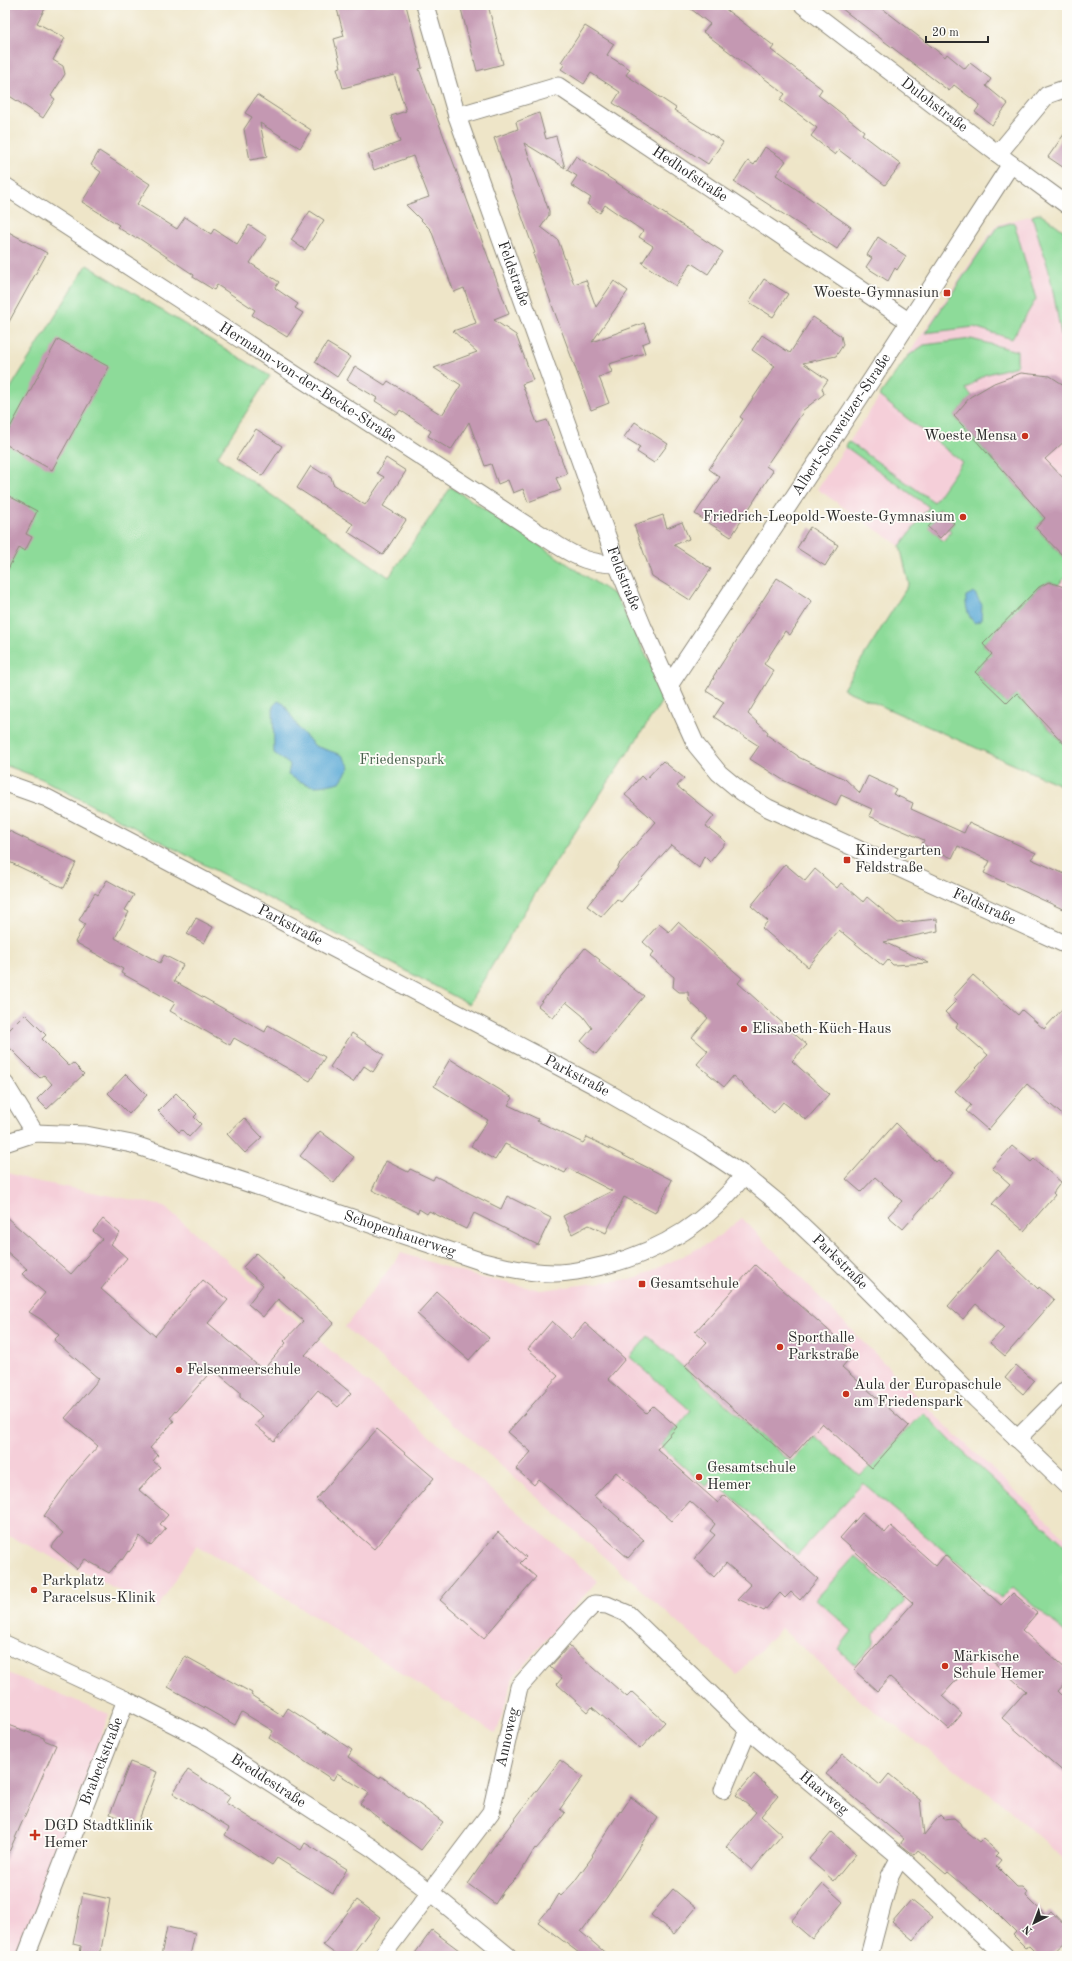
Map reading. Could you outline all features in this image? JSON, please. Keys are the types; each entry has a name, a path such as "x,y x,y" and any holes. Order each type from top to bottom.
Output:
{"street":[{"name":"Feldstraße","path":"425,5 457,116 617,564 696,745 719,773 742,792 775,811 1067,945"},
{"name":"Dulohstraße","path":"803,5 1004,159 1067,205"},
{"name":"Hedhofstraße","path":"457,116 558,86 908,321"},
{"name":"Albert-Schweitzer-Straße","path":"670,684 908,321 1004,159 1047,95 1067,88"},
{"name":"Hermann-von-der-Becke-Straße","path":"5,186 557,545 580,558 599,564 617,564"},
{"name":"Parkstraße","path":"5,783 47,798 596,1086 699,1145 744,1175 777,1202 837,1259 1017,1439 1067,1486"},
{"path":"5,1084 35,1133 5,1143"},
{"name":"Schopenhauerweg","path":"35,1133 86,1135 132,1144 482,1262 518,1271 555,1274 585,1270 628,1259 648,1252 675,1238 715,1207 731,1192 744,1175"},
{"path":"1017,1439 1067,1389"},
{"name":"Annoweg","path":"430,1892 491,1812 519,1688 594,1604 607,1605"},
{"name":"Haarweg","path":"607,1605 628,1614 748,1730 900,1857 1005,1956"},
{"name":"Breddestraße","path":"5,1644 126,1700 203,1738 372,1848 430,1892 508,1956"},
{"name":"Brabeckstraße","path":"26,1956 126,1700"},
{"path":"723,1790 748,1730"},
{"path":"869,1956 890,1876 900,1857"},
{"path":"382,1956 430,1892"}],"shaded area":[{"name":"Friedrich-Leopold-Woeste-Gymnasium","path":"1040,213 1067,233 1067,788 843,689 909,584 900,546 817,489 996,225"},
{"name":"Felsenmeerschule","path":"5,1172 30,1180 164,1206 597,1581 514,1676 496,1734 239,1568 196,1546 157,1609 5,1534"},
{"name":"Gesamtschule Hemer","path":"742,1218 937,1417 1067,1539 1067,1862 996,1799 863,1703 781,1628 737,1675 345,1327 401,1253 478,1277 541,1290 637,1278 711,1242"},
{"name":"DGD Stadtklinik Hemer","path":"5,1672 109,1714 21,1956 5,1956"}],"green space":[{"path":"1040,213 1067,233 1067,365 1049,271 1032,216"},
{"path":"1014,222 1036,299 1012,339 974,327 925,333 997,227"},
{"name":"Friedenspark","path":"87,265 270,376 217,457 389,577 451,487 616,596 666,695 541,884 469,1004 42,779 5,765 5,397"},
{"path":"971,339 1017,351 1017,366 984,375 966,389 972,396 954,416 1045,518 1036,528 1067,560 1067,576 1058,585 1049,582 1039,587 983,644 992,654 975,672 1006,703 1016,694 1067,747 1067,788 843,689 909,584 900,546 929,507 846,447 848,441 934,502 962,462 879,396 908,356 924,345","holes":["940,509 954,523 948,529 951,532 943,541 929,527 937,517 934,514"]},
{"path":"648,1336 791,1462 815,1436 860,1476 924,1413 951,1441 1067,1547 1067,1634 1013,1587 1001,1599 863,1483 797,1555 712,1479 706,1487 661,1446 691,1411 630,1357"},
{"path":"855,1556 905,1600 874,1634 874,1643 855,1665 838,1649 852,1631 816,1599"}],"water":[{"path":"974,592 982,605 981,621 975,623 969,615 966,600 966,596"},
{"path":"278,701 284,704 299,729 315,746 342,755 350,767 340,782 313,786 288,775 290,765 274,753 273,706"}],"building":[{"path":"5,5 47,5 37,23 65,38 53,60 63,66 65,74 51,96 55,99 43,118 5,93"},
{"path":"336,5 406,5 422,68 419,69 509,314 494,320 516,335 533,380 522,384 537,423 547,420 567,474 556,478 561,490 528,502 523,489 513,493 508,480 498,484 491,464 485,466 469,422 451,450 428,436 431,431 400,410 397,415 375,401 377,398 347,380 355,366 385,385 388,381 442,415 461,385 434,368 477,352 453,331 476,323 464,288 454,292 431,230 406,205 429,197 413,156 374,170 368,154 400,142 391,116 406,111 394,75 343,88 337,68 341,67 334,39 344,36"},
{"path":"460,5 488,5 503,64 477,71"},
{"path":"686,5 720,5 774,46 771,50 822,89 818,95 864,131 862,134 901,164 885,185 839,150 835,155 811,136 817,128 780,100 785,94 703,32 710,24"},
{"path":"837,5 878,5 945,57 947,54 965,69 970,63 991,79 986,86 1008,104 992,125 975,112 980,105 954,85 949,91"},
{"path":"585,26 614,44 607,55 630,69 626,75 676,108 674,110 723,142 708,164 613,103 620,92 591,73 584,84 561,69 565,64 561,62"},
{"path":"257,95 311,130 300,148 260,123 267,157 250,160 244,129 252,117 245,113"},
{"path":"539,113 546,139 556,136 565,168 524,143 549,211 549,215 541,227 558,240 574,284 586,280 596,307 614,281 628,291 592,342 644,323 650,341 642,344 645,353 609,364 612,372 599,377 609,403 591,410 533,254 535,253 494,138 518,129 516,122"},
{"path":"1067,130 1067,170 1048,157"},
{"path":"765,147 786,161 776,175 851,227 837,249 734,182 748,161 754,165"},
{"path":"99,151 150,184 137,204 177,229 185,217 211,234 214,229 237,244 249,225 267,237 250,263 279,282 275,288 298,304 295,308 303,313 287,337 252,315 255,310 217,285 214,290 193,277 194,275 137,237 135,238 117,227 119,225 82,202 101,172 91,165"},
{"path":"576,156 723,252 708,274 691,263 676,286 642,263 653,246 639,237 643,231 605,205 600,213 587,204 591,198 571,185 577,176 567,170"},
{"path":"310,211 324,220 305,250 291,240"},
{"path":"5,230 47,253 5,329"},
{"path":"878,237 906,256 897,270 895,268 888,281 866,267 872,258 867,255"},
{"path":"764,279 788,294 773,317 749,302"},
{"path":"813,317 841,336 843,345 836,356 803,363 828,380 822,388 824,394 802,411 803,412 766,466 773,471 731,537 695,514 720,477 709,469 743,419 740,417 775,366 752,350 762,335 790,353"},
{"path":"58,339 109,367 52,470 5,444 5,437"},
{"path":"327,343 350,357 337,377 315,362"},
{"path":"1021,373 1050,376 1067,387 1067,439 1045,459 1067,482 1067,560 1036,528 1045,518 954,416 970,397 994,383"},
{"path":"635,422 668,444 654,463 637,452 640,447 624,437"},
{"path":"256,429 282,446 262,476 236,459"},
{"path":"386,458 406,471 383,506 406,520 383,555 348,532 353,524 297,488 311,466 331,477 333,484 365,505 384,477 377,473"},
{"path":"5,494 37,511 26,534 32,537 25,551 19,548 5,575"},
{"path":"942,512 954,523 940,538 928,527"},
{"path":"663,515 667,528 682,522 689,539 674,545 711,569 690,600 652,576 634,525"},
{"path":"810,527 838,545 825,566 797,548"},
{"path":"777,578 812,601 790,635 785,631 764,664 774,671 748,714 768,732 767,735 798,757 845,779 860,793 868,776 896,789 893,794 913,803 911,809 964,833 969,822 1036,853 1031,859 1067,875 1067,911 984,873 990,861 958,846 952,858 922,844 924,840 869,816 872,809 841,795 836,805 783,780 750,759 759,746 714,717 724,702 706,691 714,678 713,677"},
{"path":"1049,582 1067,588 1067,747 1017,693 1007,703 975,672 992,654 983,644 1039,587"},
{"path":"663,761 684,778 677,786 714,816 706,826 726,842 710,862 704,856 699,868 671,845 621,902 617,899 601,917 587,906 617,869 619,864 656,822 625,795 641,776 645,780"},
{"path":"5,829 76,863 64,888 5,860"},
{"path":"785,864 805,881 815,869 837,888 841,883 863,902 867,897 898,923 937,919 938,931 884,942 929,963 893,965 888,960 883,966 839,930 808,967 762,928 768,921 751,906"},
{"path":"107,880 134,895 125,910 129,912 115,938 160,963 164,955 183,965 174,981 265,1032 268,1025 325,1057 310,1081 234,1038 230,1045 170,1011 175,1003 121,973 123,969 75,942 85,924 79,920 95,893 98,895"},
{"path":"196,918 213,927 204,943 187,934"},
{"name":"Elisabeth-Küch-Haus","path":"678,922 742,978 738,983 807,1045 792,1061 829,1094 806,1120 783,1102 774,1113 733,1076 724,1087 697,1064 708,1051 692,1037 708,1018 689,1001 688,992 679,992 673,987 674,977 650,957 654,952 643,942 659,924 669,932"},
{"path":"585,948 600,960 599,962 644,996 596,1054 581,1041 592,1028 583,1016 566,1002 553,1018 538,1006"},
{"path":"973,975 1018,1015 1022,1010 1044,1029 1067,1004 1067,1119 1027,1084 988,1130 966,1111 971,1105 955,1091 988,1055 956,1027 958,1024 945,1012 957,1000 953,997"},
{"path":"25,1014 46,1035 42,1039 69,1066 73,1063 84,1074 47,1109 37,1099 52,1084 44,1075 40,1078 5,1043 5,1034"},
{"path":"352,1033 384,1055 373,1072 364,1066 353,1082 330,1067"},
{"path":"450,1059 513,1098 508,1105 538,1119 537,1121 583,1143 587,1137 672,1180 655,1213 624,1197 606,1233 589,1225 572,1234 563,1216 612,1191 568,1168 565,1173 505,1144 495,1160 471,1146 488,1120 434,1086"},
{"path":"126,1074 147,1095 129,1114 108,1093"},
{"path":"176,1093 197,1114 194,1117 201,1124 189,1137 182,1130 179,1132 158,1111"},
{"path":"244,1118 262,1137 245,1153 227,1134"},
{"path":"896,1123 936,1162 938,1160 953,1173 903,1229 888,1216 902,1201 875,1177 861,1192 846,1179"},
{"path":"320,1131 354,1157 334,1183 300,1156"},
{"path":"1012,1146 1031,1162 1034,1159 1061,1182 1053,1193 1055,1195 1024,1231 992,1204 1010,1184 992,1168"},
{"path":"386,1161 408,1172 410,1169 433,1180 435,1176 501,1209 507,1196 551,1218 538,1245 474,1213 466,1229 429,1211 427,1214 419,1209 418,1213 372,1190"},
{"path":"5,1216 71,1274 102,1239 93,1231 103,1219 120,1233 111,1244 127,1258 101,1289 155,1336 203,1280 228,1300 208,1323 263,1370 286,1343 284,1341 303,1321 278,1299 263,1317 248,1304 263,1285 243,1267 256,1253 334,1323 305,1355 351,1393 338,1407 318,1390 274,1441 255,1425 263,1416 240,1397 240,1392 213,1369 170,1418 174,1421 150,1448 158,1455 153,1461 160,1467 139,1490 168,1515 160,1524 166,1529 151,1546 140,1536 129,1552 128,1551 122,1560 121,1559 109,1573 85,1559 77,1569 51,1547 63,1533 44,1516 72,1476 98,1446 65,1418 99,1379 54,1340 59,1335 42,1320 29,1312 45,1293 22,1274 27,1269 5,1250"},
{"path":"997,1250 1038,1289 1039,1287 1054,1300 1005,1356 990,1343 1004,1328 976,1304 963,1319 948,1306"},
{"path":"755,1265 854,1353 842,1367 909,1426 872,1468 822,1423 790,1459 685,1366 707,1342 695,1332"},
{"path":"437,1292 489,1338 469,1360 417,1314"},
{"path":"552,1321 571,1339 585,1323 625,1359 608,1379 646,1413 653,1406 677,1427 657,1449 718,1503 724,1495 818,1579 800,1600 791,1592 785,1598 780,1593 764,1611 738,1599 751,1585 726,1563 714,1577 694,1559 715,1535 710,1531 715,1524 690,1501 672,1521 616,1472 594,1496 644,1540 628,1558 539,1479 534,1485 516,1469 531,1452 508,1432 558,1376 528,1349"},
{"path":"1016,1365 1034,1381 1023,1394 1005,1378"},
{"path":"377,1429 434,1478 374,1549 316,1499"},
{"path":"862,1513 885,1533 891,1526 936,1566 945,1555 1001,1605 1013,1593 1037,1613 1022,1630 1067,1670 1067,1681 1058,1691 1067,1700 1067,1775 1002,1718 1026,1691 982,1652 942,1696 962,1714 949,1729 890,1677 877,1691 854,1670 913,1603 840,1538"},
{"path":"498,1532 526,1557 520,1563 536,1577 484,1638 440,1600"},
{"path":"569,1646 627,1697 632,1692 665,1722 640,1749 592,1707 588,1712 557,1684 562,1678 550,1667"},
{"path":"185,1656 252,1693 251,1695 283,1716 288,1708 352,1750 348,1757 380,1778 381,1776 443,1822 421,1850 360,1804 369,1793 337,1773 333,1780 269,1738 273,1731 242,1712 235,1725 168,1687"},
{"path":"5,1724 44,1738 44,1740 56,1745 5,1861"},
{"path":"843,1754 880,1785 889,1774 920,1800 924,1835 940,1815 944,1819 954,1818 960,1823 961,1827 980,1842 983,1839 999,1853 996,1856 1001,1860 996,1866 1017,1887 1022,1887 1027,1892 1026,1896 1046,1916 1051,1911 1067,1928 1067,1940 1050,1956 1039,1956 1029,1946 1026,1948 1013,1935 1016,1932 983,1899 981,1900 948,1872 946,1874 918,1850 914,1855 900,1844 904,1839 826,1774"},
{"path":"560,1760 583,1777 560,1809 565,1813 549,1834 536,1849 535,1848 519,1875 504,1890 495,1904 468,1884 495,1845"},
{"path":"130,1762 157,1772 137,1825 110,1814"},
{"path":"188,1770 230,1797 226,1803 301,1850 305,1843 347,1869 333,1893 277,1858 272,1865 225,1835 229,1828 173,1793"},
{"path":"754,1774 778,1796 761,1816 782,1835 752,1870 726,1847 756,1812 736,1795"},
{"path":"631,1797 658,1818 607,1897 581,1932 609,1956 583,1956 538,1922 550,1909 559,1894 561,1896 574,1882 593,1856 592,1855 620,1811 621,1812"},
{"path":"832,1832 856,1854 834,1881 809,1859"},
{"path":"823,1884 843,1902 812,1939 791,1921"},
{"path":"673,1889 696,1908 674,1934 651,1915"},
{"path":"83,1893 110,1899 100,1956 80,1956 81,1946 73,1944"},
{"path":"357,1900 380,1917 351,1956 338,1956 323,1945"},
{"path":"911,1900 932,1917 913,1940 892,1922"},
{"path":"167,1927 195,1933 190,1956 161,1956"},
{"path":"432,1930 467,1956 413,1956"}],"place":[{"name":"Woeste-Gymnasiun","path":"947,293"},
{"name":"Woeste Mensa","path":"1025,436"},
{"name":"Friedrich-Leopold-Woeste-Gymnasium","path":"963,517"},
{"name":"Kindergarten Feldstraße","path":"847,860"},
{"name":"Elisabeth-Küch-Haus","path":"744,1029"},
{"name":"Gesamtschule","path":"642,1284"},
{"name":"Sporthalle Parkstraße","path":"780,1347"},
{"name":"Felsenmeerschule","path":"179,1370"},
{"name":"Aula der Europaschule am Friedenspark","path":"846,1394"},
{"name":"Gesamtschule Hemer","path":"699,1477"},
{"name":"Parkplatz Paracelsus-Klinik","path":"34,1590"},
{"name":"Märkische Schule Hemer","path":"945,1666"},
{"name":"DGD Stadtklinik Hemer","path":"35,1835"}]}
